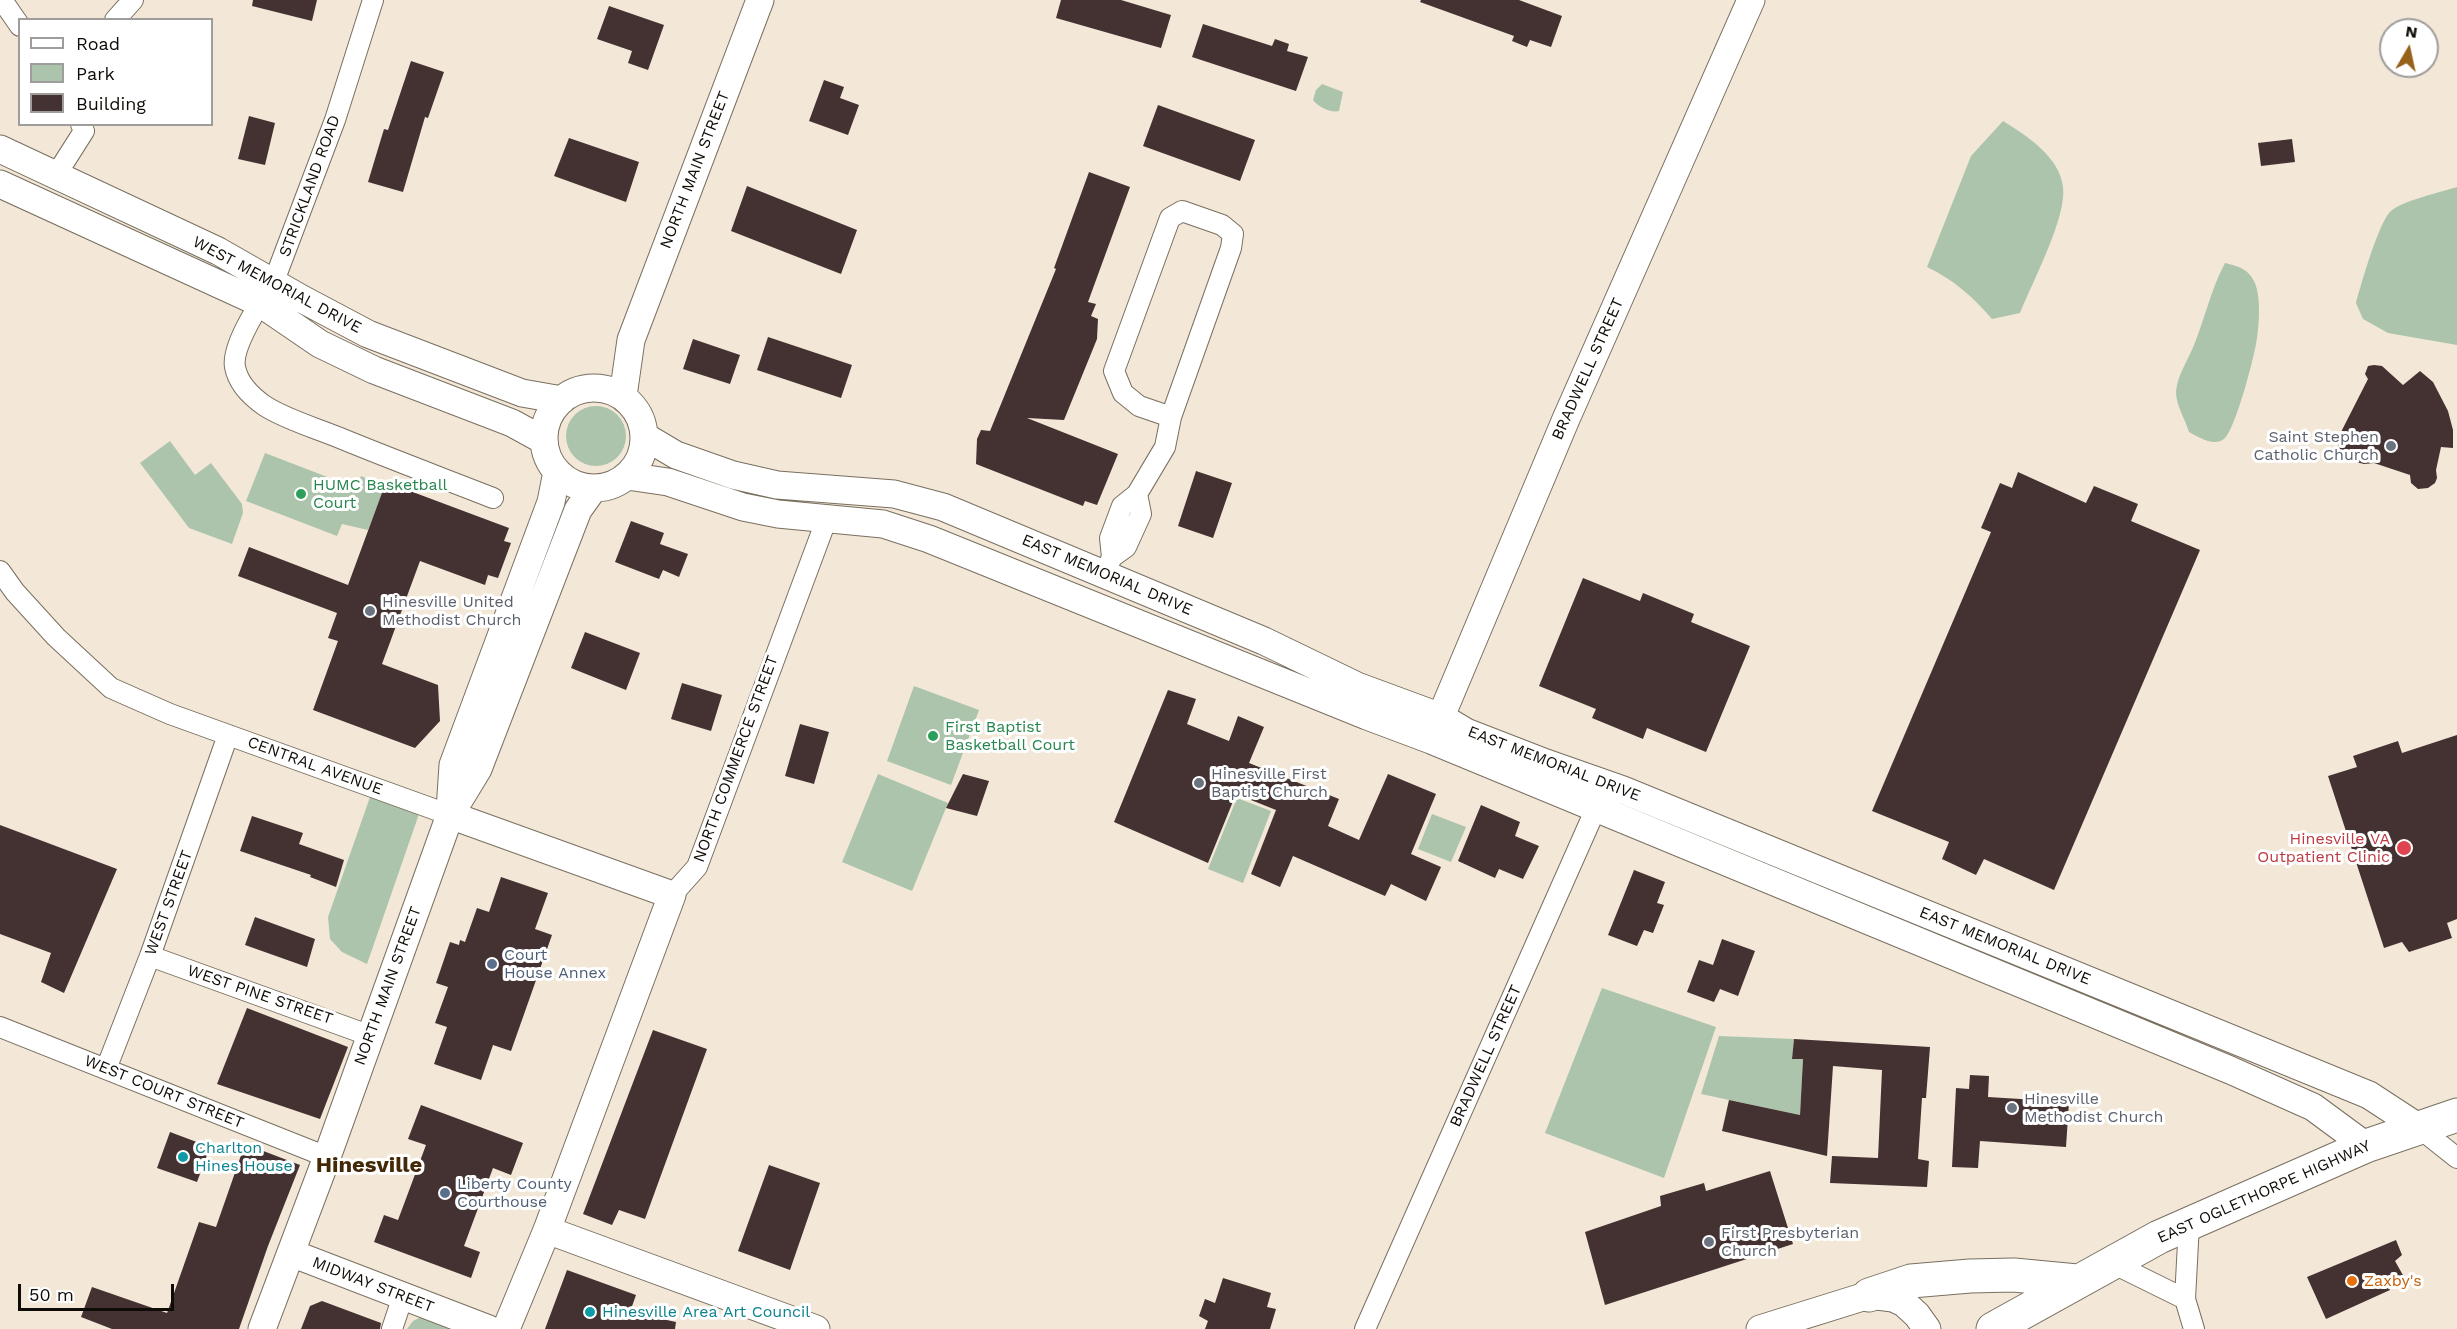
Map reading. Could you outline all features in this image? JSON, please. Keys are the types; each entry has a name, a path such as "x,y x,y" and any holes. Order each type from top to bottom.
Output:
{"highway":[{"name":"EAST OGLETHORPE HIGHWAY","path":"1993,1329 2077,1281 2189,1224 2367,1146 2457,1115"},
{"path":"1869,1295 1911,1281 1970,1276 2014,1275 2077,1281"}],"main road":[{"name":"NORTH MAIN STREET","path":"623,396 631,340 760,0"},
{"name":"BRADWELL STREET","path":"1436,728 1566,419 1751,0"},
{"name":"WEST MEMORIAL DRIVE","path":"0,149 218,251 267,292 320,344 374,370 512,423 543,440"},
{"name":"WEST MEMORIAL DRIVE","path":"0,184 267,292 302,299 368,334 417,354 522,393 562,400"},
{"name":"NORTH MAIN STREET","path":"597,388 631,340"},
{"path":"597,388 623,396 639,415 644,436 642,453 636,466 627,476 615,484 593,489 576,484 557,471 550,461 543,440 550,413 562,400 583,389 597,388"},
{"name":"EAST MEMORIAL DRIVE","path":"644,436 676,455 733,475 777,485 894,494 943,507 1108,565 1357,686 1595,809 2282,1093 2313,1107 2367,1146"},
{"name":"NORTH MAIN STREET","path":"450,815 453,765 551,502 557,471"},
{"name":"EAST MEMORIAL DRIVE","path":"627,476 668,482 743,507 778,514 883,524 929,539 1345,708 1436,728 1466,732 1608,785 2369,1095 2418,1127"},
{"name":"NORTH MAIN STREET","path":"262,1329 327,1157 450,815 478,769 578,510 593,489"},
{"name":"CENTRAL AVENUE","path":"450,815 672,895"},
{"name":"NORTH COMMERCE STREET","path":"506,1329 547,1230 672,895"},
{"path":"547,1230 770,1321 816,1329"},
{"name":"MIDWAY STREET","path":"291,1253 489,1329"},
{"path":"1760,1329 1869,1295 1893,1298 1904,1303 1927,1329"}],"street":[{"path":"2,0 18,23"},
{"path":"117,18 133,0"},
{"name":"STRICKLAND ROAD","path":"374,0 335,120 267,292 236,352 235,366 245,387 266,406 493,498"},
{"path":"56,175 84,131 82,126"},
{"path":"1108,565 1126,547 1140,514 1137,494 1165,447 1171,417 1231,248 1233,234 1222,225 1182,212 1170,218 1114,371 1123,393 1138,406 1171,417"},
{"name":"NORTH COMMERCE STREET","path":"672,895 697,867 826,518"},
{"name":"CENTRAL AVENUE","path":"0,571 15,592 56,637 111,688 152,707 450,815"},
{"name":"WEST STREET","path":"106,1069 150,956 228,735"},
{"name":"BRADWELL STREET","path":"1365,1329 1595,809 1608,785"},
{"name":"WEST PINE STREET","path":"150,956 370,1036"},
{"name":"WEST COURT STREET","path":"0,1027 327,1157"},
{"path":"2418,1127 2457,1158"},
{"path":"2189,1224 2185,1299 2194,1329"},
{"path":"2112,1263 2185,1299"},
{"path":"392,1329 403,1296"}],"green space":[{"path":"1322,84 1343,92 1339,111 1325,109 1313,100 1316,90"},
{"path":"2003,121 2031,140 2056,166 2061,176 2063,200 2054,232 2020,313 1992,319 1962,290 1927,267 1971,156"},
{"path":"2457,187 2457,345 2388,333 2363,319 2356,303 2371,254 2386,217 2396,207"},
{"path":"2225,263 2243,269 2253,278 2258,296 2259,318 2249,375 2239,408 2224,439 2216,442 2189,432 2176,392"},
{"path":"596,406 617,415 626,436 617,457 596,466 575,457 566,436 575,415"},
{"path":"170,441 195,475 211,463 242,504 243,513 232,544 189,528 140,463"},
{"name":"HUMC Basketball Court","path":"265,453 356,488 361,476 385,486 368,530 342,524 337,536 246,501"},
{"name":"First Baptist Basketball Court","path":"914,686 979,710 951,785 887,761"},
{"path":"878,774 948,803 912,891 842,862"},
{"path":"370,797 419,814 367,964 342,952 330,939 328,917"},
{"path":"1237,798 1271,811 1243,883 1208,869"},
{"path":"1432,814 1466,827 1451,862 1418,849"},
{"path":"1602,988 1716,1027 1664,1178 1545,1133"},
{"path":"1719,1036 1794,1039 1792,1059 1803,1059 1800,1115 1701,1094"},
{"path":"423,1316 457,1329 407,1329 413,1321"}],"building":[{"path":"253,0 317,0 312,21 252,6"},
{"path":"1061,0 1121,0 1171,15 1161,48 1056,18"},
{"path":"1421,0 1519,0 1562,16 1551,47 1530,40 1527,47 1512,41 1514,36 1420,2"},
{"path":"609,6 664,25 648,70 628,63 632,51 597,39"},
{"path":"1203,24 1272,46 1275,39 1289,44 1287,51 1308,57 1296,91 1192,57"},
{"path":"411,61 444,72 428,118 425,117 403,192 368,182 384,129 388,130"},
{"path":"824,80 844,87 840,98 859,105 848,135 809,121"},
{"path":"1158,105 1255,140 1240,181 1143,146"},
{"path":"249,116 275,123 265,165 238,159"},
{"path":"569,138 639,162 626,202 554,176"},
{"path":"2292,139 2295,162 2261,166 2258,143"},
{"path":"1089,172 1130,187 1088,302 1096,304 1091,316 1098,319 1097,339 1064,420 1027,418 1118,454 1097,505 1085,501 1083,506 976,464 977,439 981,430 990,431 1056,269 1054,268"},
{"path":"747,186 857,230 841,274 731,231"},
{"path":"768,337 852,365 841,398 757,370"},
{"path":"693,339 740,355 730,384 683,369"},
{"path":"2368,366 2382,366 2403,385 2420,371 2433,382 2448,411 2453,430 2453,448 2441,447 2436,470 2437,478 2435,483 2428,488 2418,489 2411,483 2410,475 2374,463 2364,464 2352,461 2339,450 2338,442 2341,432 2368,379 2365,374"},
{"path":"1196,471 1232,483 1213,538 1178,526"},
{"path":"2018,472 2086,503 2094,486 2138,504 2131,521 2200,550 2054,890 1984,859 1976,875 1942,859 1949,842 1872,811 1991,532 1981,528 2000,483 2012,488"},
{"name":"Hinesville United Methodist Church","path":"386,482 509,528 504,541 511,543 498,578 488,575 485,585 420,561 382,664 438,685 440,721 415,748 313,710 338,641 328,638 337,613 238,576 249,547 348,585"},
{"path":"631,521 664,533 660,544 688,554 679,577 663,570 659,579 615,562"},
{"path":"1583,578 1640,601 1643,593 1694,614 1691,622 1750,646 1706,752 1647,728 1643,739 1592,718 1596,709 1539,686"},
{"path":"585,632 640,653 626,690 571,668"},
{"path":"682,683 722,695 711,731 671,719"},
{"path":"1168,690 1196,699 1187,724 1229,741 1238,716 1264,727 1249,763 1339,799 1328,826 1359,840 1388,774 1436,794 1411,854 1441,867 1426,901 1391,884 1385,896 1293,856 1280,887 1251,874 1276,810 1236,794 1208,863 1114,822"},
{"path":"800,724 829,732 814,784 785,776"},
{"name":"Hinesville VA Outpatient Clinic","path":"2457,735 2457,919 2447,923 2452,938 2409,952 2402,942 2384,948 2328,776 2357,767 2353,756 2398,741 2402,753"},
{"path":"963,774 989,781 977,816 946,808"},
{"path":"1481,805 1520,822 1515,836 1539,846 1523,879 1499,869 1495,878 1458,861"},
{"path":"252,816 303,833 299,844 344,860 336,887 310,877 311,875 240,851"},
{"path":"0,825 117,869 64,993 41,982 51,953 0,934"},
{"path":"1634,870 1665,882 1657,903 1664,905 1653,933 1644,930 1637,946 1608,935"},
{"name":"Court House Annex","path":"501,877 548,893 535,929 552,935 511,1051 493,1045 481,1080 434,1064 447,1027 435,1023 448,987 436,983 450,942 459,945 460,940 465,942 477,908 489,912"},
{"path":"255,917 315,939 307,967 245,945"},
{"path":"1722,939 1755,951 1738,996 1720,989 1714,1002 1687,992 1699,960 1713,965"},
{"path":"247,1008 348,1047 320,1119 217,1084"},
{"path":"653,1030 707,1049 645,1219 619,1210 612,1225 583,1214"},
{"name":"Hinesville Methodist Church","path":"1794,1039 1930,1047 1926,1098 1922,1098 1918,1159 1929,1161 1927,1187 1830,1183 1832,1156 1878,1158 1882,1070 1833,1066 1827,1156 1722,1131 1729,1100 1800,1115 1803,1059 1792,1059"},
{"path":"1970,1075 1989,1076 1988,1097 2069,1102 2066,1147 1980,1141 1978,1168 1952,1167 1956,1088 1969,1089"},
{"name":"Liberty County Courthouse","path":"421,1105 523,1143 511,1175 493,1168 464,1246 480,1252 471,1278 374,1242 384,1215 398,1220 426,1145 408,1139"},
{"name":"Charlton Hines House","path":"170,1132 210,1147 197,1182 157,1168"},
{"path":"245,1144 300,1165 239,1329 112,1329 81,1317 92,1287 167,1313 199,1222 216,1227"},
{"path":"769,1165 820,1183 790,1270 738,1251"},
{"path":"1770,1171 1793,1244 1605,1305 1585,1232 1661,1206 1660,1196 1704,1183 1706,1191"},
{"name":"Zaxby's","path":"2396,1240 2402,1255 2395,1261 2404,1277 2388,1285 2390,1290 2326,1319 2307,1277"},
{"name":"Hinesville Area Art Council","path":"567,1270 636,1295 630,1312 676,1322 675,1329 545,1329"},
{"path":"1223,1278 1271,1293 1267,1307 1276,1309 1270,1329 1205,1329 1208,1321 1199,1316 1205,1299 1215,1303"},
{"path":"322,1301 381,1323 380,1329 301,1329 310,1306"}],"place":[{"name":"Saint Stephen Catholic Church","path":"2391,446"},
{"name":"HUMC Basketball Court","path":"301,494"},
{"name":"Hinesville United Methodist Church","path":"370,611"},
{"name":"First Baptist Basketball Court","path":"933,736"},
{"name":"Hinesville First Baptist Church","path":"1199,783"},
{"name":"Hinesville VA Outpatient Clinic","path":"2404,848"},
{"name":"Court House Annex","path":"492,964"},
{"name":"Hinesville Methodist Church","path":"2012,1108"},
{"name":"Charlton Hines House","path":"183,1157"},
{"name":"Liberty County Courthouse","path":"445,1193"},
{"name":"First Presbyterian Church","path":"1709,1242"},
{"name":"Zaxby's","path":"2352,1281"},
{"name":"Hinesville Area Art Council","path":"590,1312"}],"district":[{"name":"Hinesville","path":"369,1166"}]}
